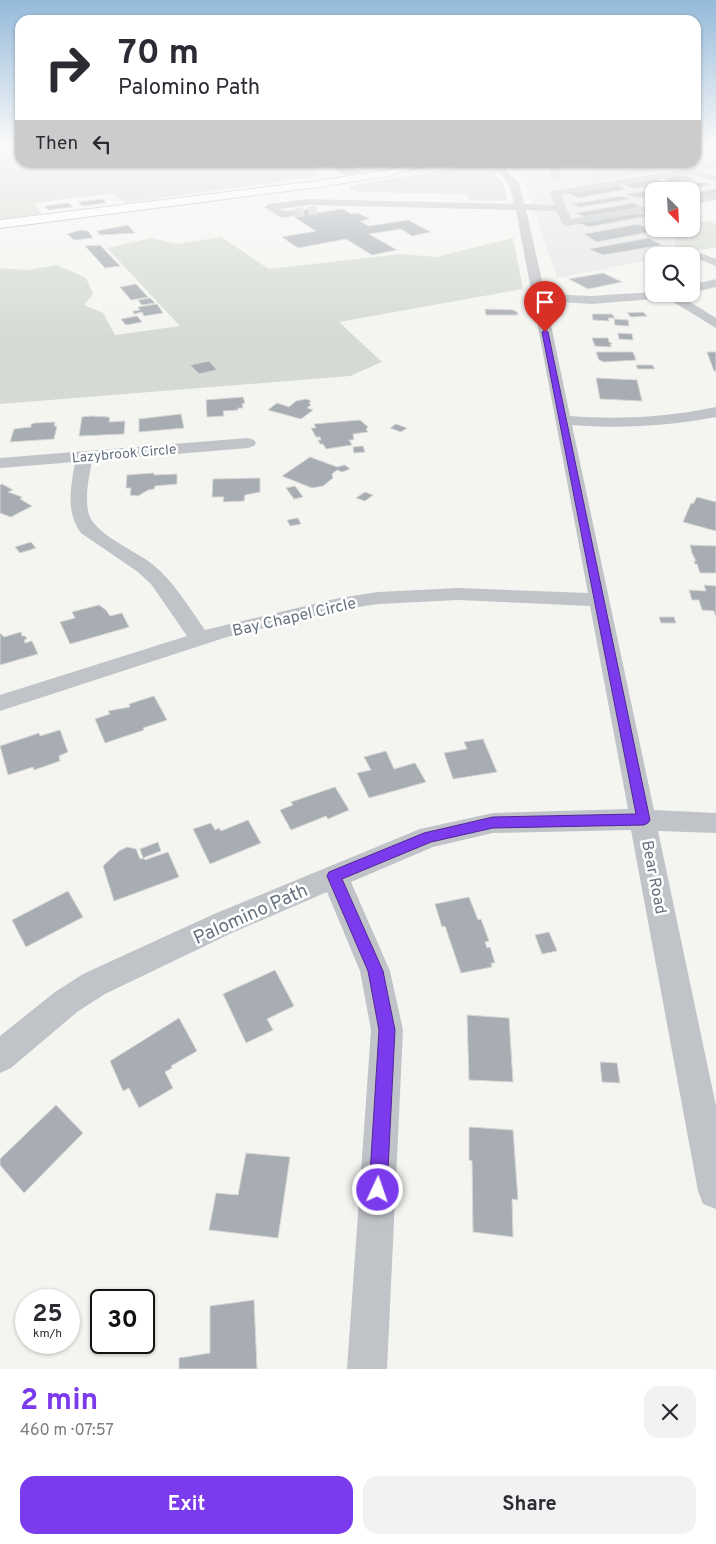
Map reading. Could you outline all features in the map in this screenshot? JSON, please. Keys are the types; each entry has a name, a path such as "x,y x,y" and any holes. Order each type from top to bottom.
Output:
{"main road":[{"path":"0,224 106,210"}],"street":[{"path":"274,210 282,215 295,213"},
{"name":"Bear Road","path":"521,210 644,820 716,1191"},
{"path":"562,210 567,223 643,210"},
{"path":"700,256 716,263"},
{"path":"700,287 716,284"},
{"path":"538,297 591,300 645,296"},
{"path":"682,302 716,324"},
{"path":"562,420 598,423 640,423 682,419 716,412"},
{"name":"Lazybrook Circle","path":"0,463 248,443"},
{"path":"84,456 79,512 87,529 145,568 158,580 200,639"},
{"name":"Bay Chapel Circle","path":"0,703 200,639 339,604 378,598 458,594 599,600"},
{"name":"Palomino Path","path":"0,1058 66,1002 94,984 224,923 429,837 493,823 644,820 716,823"},
{"path":"334,876 375,971 387,1030 367,1369"}],"shaded area":[{"path":"0,210 39,210 41,214 0,219"},
{"path":"534,210 645,210 645,238 675,238 675,247 645,247 645,261 557,278"},
{"path":"709,221 716,224 716,247 700,250 700,247 675,247 675,238 700,238 700,222"},
{"path":"221,237 269,269 401,254 436,257 513,238 523,289 339,322 382,362 350,376 0,404 0,268 26,270 57,265 86,278 93,294 84,305 103,313 115,335 180,326 107,248 151,238 178,244"}],"building":[{"path":"312,210 317,213 344,210 351,214 358,213 370,219 360,221 369,226 408,220 431,232 412,236 401,229 369,234 397,250 372,255 346,239 298,248 282,237 316,231 294,217 302,216 294,211"},
{"path":"594,210 626,210 585,217 576,213"},
{"path":"637,212 645,215 645,217 589,227 579,223"},
{"path":"638,224 645,227 645,233 597,242 584,234"},
{"path":"128,225 135,233 100,235 97,231"},
{"path":"81,230 88,231 93,238 74,240 67,234"},
{"path":"648,238 662,245 603,255 589,249"},
{"path":"100,245 120,266 105,268 85,246"},
{"path":"603,273 622,282 588,289 569,279"},
{"path":"136,284 148,297 131,300 120,287"},
{"path":"150,298 155,303 142,305 138,300"},
{"path":"157,304 163,313 144,316 142,312 134,314 133,311 140,310 138,307"},
{"path":"485,309 513,310 518,315 486,315"},
{"path":"643,312 647,316 631,317 627,313"},
{"path":"592,314 612,314 615,318 608,318 609,321 593,320"},
{"path":"137,316 142,322 126,325 121,319"},
{"path":"614,319 628,320 629,326 615,325"},
{"path":"618,333 632,334 633,340 619,339"},
{"path":"592,338 608,338 609,342 613,344 610,344 611,347 595,346"},
{"path":"596,352 633,352 636,360 604,362 599,360"},
{"path":"707,352 716,352 716,371 714,371"},
{"path":"209,361 217,370 199,374 190,365"},
{"path":"636,365 652,365 655,369 638,369"},
{"path":"596,378 637,380 642,401 600,399"},
{"path":"243,397 245,403 242,404 243,408 223,411 224,416 207,417 206,400"},
{"path":"306,399 311,401 309,403 311,405 307,408 313,410 301,419 268,410 277,403 289,407 296,401"},
{"path":"181,414 184,428 139,432 139,419"},
{"path":"82,417 108,417 110,418 109,422 125,421 124,434 79,436"},
{"path":"360,420 368,427 366,429 368,432 353,434 354,440 349,440 352,445 326,449 318,440 321,440 320,437 316,437 311,428 316,428 314,424"},
{"path":"55,422 54,426 57,426 54,439 10,442 14,429 31,427 31,424 35,423"},
{"path":"396,424 407,428 401,432 390,428"},
{"path":"363,446 365,452 354,453 353,447"},
{"path":"310,457 337,467 345,465 350,469 342,472 337,470 332,474 333,478 323,486 312,488 282,476"},
{"path":"154,473 154,475 177,474 177,484 155,486 154,489 138,496 130,495 131,488 126,488 127,475"},
{"path":"260,478 260,492 245,495 244,501 223,502 224,497 212,497 213,479"},
{"path":"2,484 13,490 8,492 22,497 20,499 32,506 11,517 0,513 0,485"},
{"path":"295,486 303,497 294,499 286,488"},
{"path":"365,492 373,495 365,501 356,498"},
{"path":"697,497 716,502 716,531 683,522 691,503 693,504"},
{"path":"298,518 301,524 290,526 287,520"},
{"path":"31,542 36,548 20,553 15,547"},
{"path":"690,545 716,546 716,573 700,573 697,564 695,564 694,561 696,561"},
{"path":"704,585 716,586 716,617 714,611 702,610 699,600 692,600 689,590 706,591"},
{"path":"99,605 110,616 122,613 129,627 70,644 60,622 75,618 72,612"},
{"path":"659,617 674,617 676,623 661,623"},
{"path":"21,632 22,636 25,636 27,639 24,640 25,643 32,641 38,654 0,665 0,633 4,637"},
{"path":"154,696 167,720 105,743 95,719 110,714 108,711 130,707 129,704"},
{"path":"60,730 68,752 59,756 60,761 34,770 33,767 8,775 0,746 39,733 40,736"},
{"path":"483,739 497,772 453,779 444,753 467,749 464,742"},
{"path":"386,751 394,769 415,763 426,782 369,798 357,773 371,770 364,757"},
{"path":"335,787 349,810 328,819 326,816 291,830 280,810 293,805 291,802"},
{"path":"248,820 261,843 210,864 193,829 211,823 215,830 219,828 221,831"},
{"path":"158,842 161,851 143,858 140,849"},
{"path":"127,847 136,849 140,859 144,858 145,860 168,852 179,877 114,901 103,866 119,851"},
{"path":"68,891 83,917 26,947 12,920"},
{"path":"469,897 478,920 481,919 489,941 485,942 487,948 490,947 495,963 491,963 492,967 461,973 445,926 442,927 435,904"},
{"path":"549,932 557,951 542,954 535,935"},
{"path":"275,970 294,1006 267,1019 273,1030 246,1043 223,994"},
{"path":"467,1015 509,1018 513,1082 469,1080"},
{"path":"179,1018 197,1051 171,1066 172,1068 165,1072 173,1088 139,1108 129,1088 123,1091 110,1061"},
{"path":"600,1062 617,1063 620,1083 602,1082"},
{"path":"56,1105 83,1133 24,1193 0,1165 0,1159"},
{"path":"469,1127 513,1130 518,1200 512,1199 513,1237 473,1232 472,1161 469,1160"},
{"path":"246,1153 290,1157 278,1238 209,1230 216,1193 238,1195"},
{"path":"254,1300 257,1369 179,1369 179,1358 210,1353 210,1306"}],"tunnel":[{"path":"295,213 318,210"}],"route":[{"path":"378,1190 387,1030 375,971 334,876 429,837 493,823 615,819 644,820 545,332"}]}
